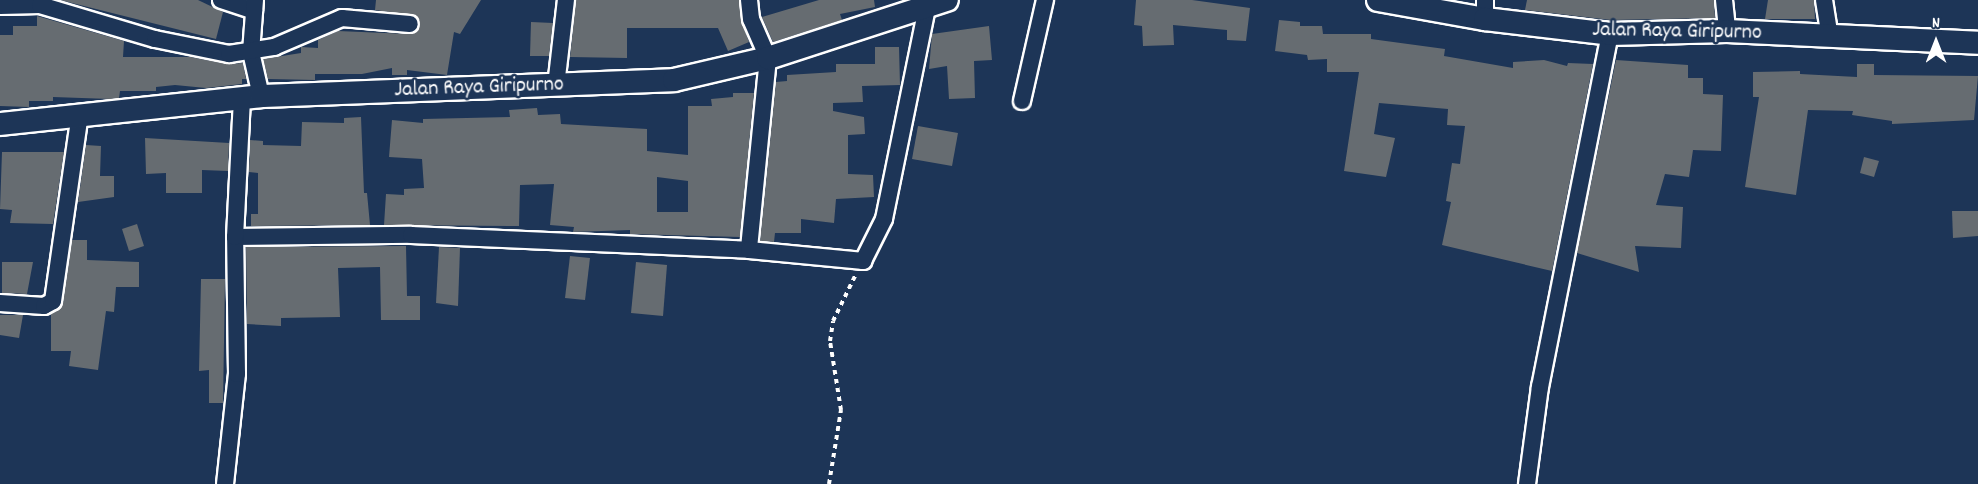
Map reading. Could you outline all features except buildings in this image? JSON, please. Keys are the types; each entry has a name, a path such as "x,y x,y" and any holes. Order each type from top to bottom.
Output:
{"main road":[{"name":"Jalan Raya Giripurno","path":"1378,0 1485,9 1611,33 1727,31 1830,38 1978,43"},
{"name":"Jalan Raya Giripurno","path":"0,124 80,113 252,97 674,80 768,58 937,3"}],"street":[{"path":"221,0 254,6 252,97 236,237 237,374 225,484"},
{"path":"556,86 566,0"},
{"path":"1022,101 1045,0"},
{"path":"1724,0 1727,31"},
{"path":"1824,0 1830,38"},
{"path":"236,237 411,235 749,250 863,261 884,219 937,3"},
{"path":"0,6 40,5 174,44 229,54 252,44 274,47 342,18 410,24"},
{"path":"749,250 768,58 750,9"},
{"path":"1527,484 1540,387 1611,33"},
{"path":"0,303 44,306 53,301 80,113"}],"path":[{"path":"829,484 841,410 831,330 863,261"}]}
